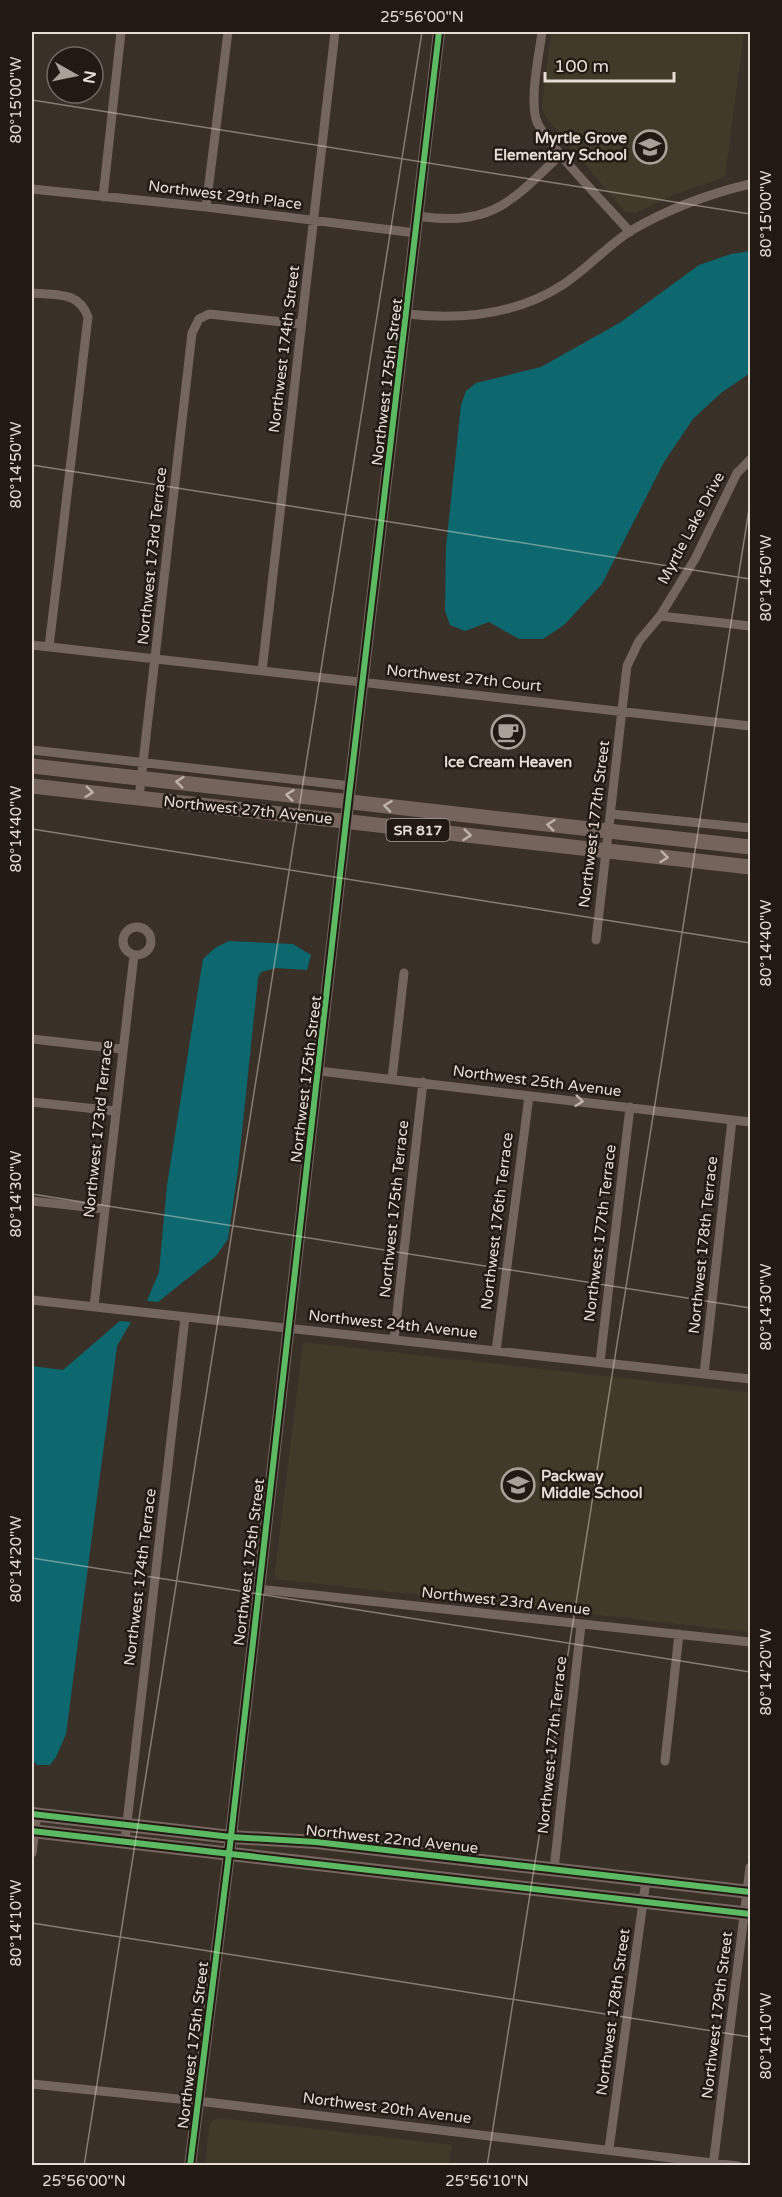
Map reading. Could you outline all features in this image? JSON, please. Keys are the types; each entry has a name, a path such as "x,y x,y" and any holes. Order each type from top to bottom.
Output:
{"main road":[{"name":"Northwest 27th Avenue","path":"32,766 141,778 350,793 609,831 750,847"},
{"name":"Northwest 27th Avenue","path":"32,786 750,867"},
{"name":"Northwest 22nd Avenue","path":"34,1814 231,1837 316,1842 749,1892"},
{"path":"33,1831 748,1913"}],"street":[{"path":"103,197 121,32"},
{"path":"206,207 228,32"},
{"name":"Northwest 174th Street","path":"262,671 335,32"},
{"name":"Northwest 175th Street","path":"190,2166 231,1837 346,821 440,32"},
{"path":"542,32 534,106 536,121 561,154 630,232"},
{"path":"418,216 463,218 491,212 523,190 561,154"},
{"path":"406,314 441,318 469,317 530,302 564,284 630,232 674,208 715,192 750,184"},
{"name":"Northwest 29th Place","path":"32,189 206,207 416,233"},
{"path":"32,293 73,297 84,304 88,317 49,647"},
{"name":"Northwest 173rd Terrace","path":"139,798 192,333 199,318 220,313 302,324"},
{"name":"Myrtle Lake Drive","path":"622,711 627,666 632,654 660,616 694,559 737,473 750,460"},
{"path":"660,616 750,626"},
{"name":"Northwest 27th Court","path":"32,645 750,726"},
{"name":"Northwest 177th Street","path":"596,940 622,711"},
{"path":"32,750 143,762 350,793"},
{"path":"611,814 750,828"},
{"name":"Northwest 173rd Terrace","path":"94,1306 121,1049 134,955"},
{"path":"392,1079 404,973"},
{"path":"32,1039 121,1049"},
{"name":"Northwest 25th Avenue","path":"319,1071 750,1122"},
{"name":"Northwest 175th Terrace","path":"394,1340 423,1082"},
{"name":"Northwest 176th Terrace","path":"496,1351 528,1096"},
{"path":"32,1102 115,1111"},
{"name":"Northwest 177th Terrace","path":"600,1362 630,1107"},
{"name":"Northwest 178th Terrace","path":"704,1374 732,1120"},
{"path":"32,1200 105,1209"},
{"name":"Northwest 24th Avenue","path":"32,1300 750,1379"},
{"name":"Northwest 174th Terrace","path":"125,1840 185,1317"},
{"name":"Northwest 23rd Avenue","path":"258,1589 750,1642"},
{"name":"Northwest 177th Terrace","path":"554,1869 581,1625"},
{"path":"665,1761 679,1634"},
{"path":"32,1853 34,1814"},
{"name":"Northwest 179th Street","path":"713,2164 748,1913 750,1867"},
{"name":"Northwest 178th Street","path":"609,2149 646,1880"},
{"name":"Northwest 20th Avenue","path":"32,2084 198,2101 738,2166"}],"shaded area":[{"name":"Myrtle Grove Elementary School","path":"551,32 744,32 725,177 676,194 636,213 624,211 545,116 542,107"},
{"name":"Packway Middle School","path":"303,1342 750,1392 750,1632 274,1579"},
{"path":"221,2118 452,2145 449,2165 205,2165 209,2127 213,2120"}],"water":[{"path":"750,251 750,373 721,393 693,419 664,462 602,584 564,625 543,639 519,639 489,622 465,631 450,625 445,611 446,547 461,405 466,391 476,383 541,367 621,322 699,265 731,254"},
{"path":"229,941 293,944 311,955 307,970 276,968 261,972 258,978 238,1170 228,1239 216,1256 158,1302 147,1301 159,1272 167,1185 203,959 215,948"},
{"path":"120,1321 131,1322 117,1346 66,1734 50,1765 37,1765 32,1759 32,1366 63,1370"}],"cycle path":[{"path":"190,2166 229,1854 346,821 439,32"},
{"path":"32,1814 231,1837 316,1842 750,1892"},
{"path":"32,1831 750,1914"}],"place":[{"name":"Myrtle Grove Elementary School","path":"650,147"},
{"name":"Ice Cream Heaven","path":"508,732"},
{"name":"Packway Middle School","path":"518,1485"}]}
